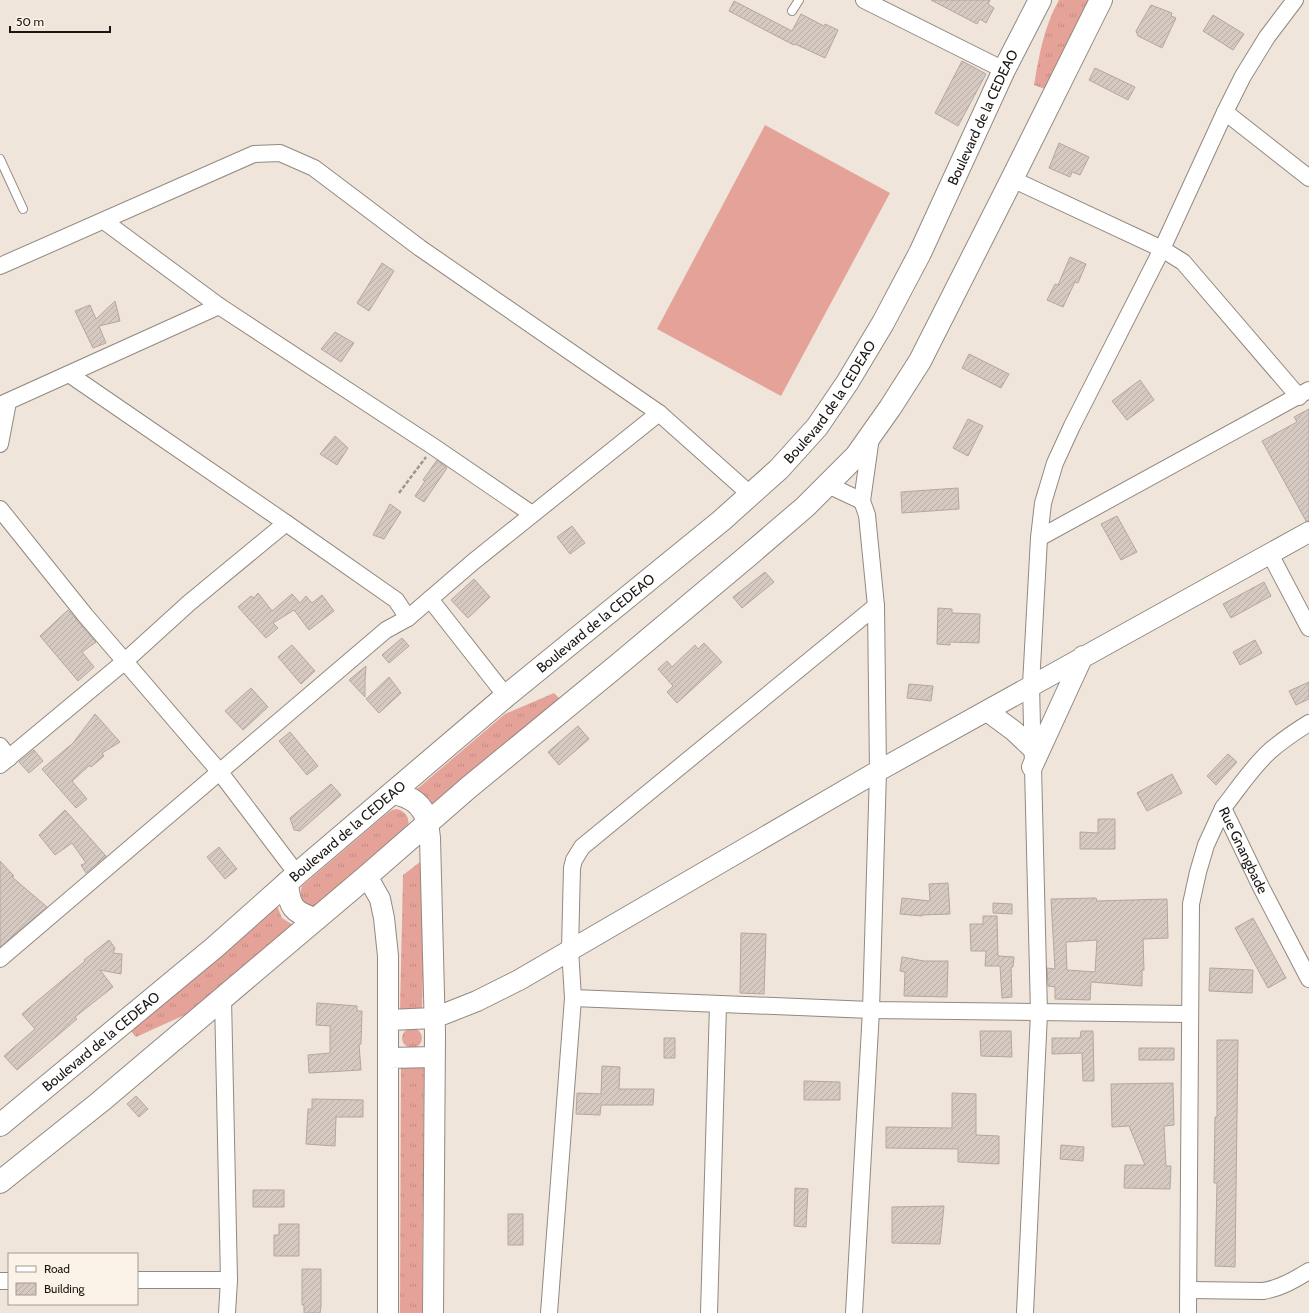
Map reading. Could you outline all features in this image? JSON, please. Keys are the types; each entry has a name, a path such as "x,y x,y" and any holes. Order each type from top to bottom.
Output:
{"main road":[{"name":"Boulevard de la CEDEAO","path":"0,1125 215,946 292,878 394,793 506,696 780,469 817,427 868,349 920,253 1004,70 1040,0"},
{"path":"0,1182 100,1102 367,876 468,788 744,560 805,507 856,456 871,436 920,361 1101,0"},
{"path":"394,793 406,795 416,802 425,812 428,822"},
{"path":"292,878 289,898 294,908 303,915 316,919"}],"street":[{"path":"864,0 1004,70"},
{"path":"1025,1313 1039,1013 1031,685 1043,503 1055,463 1072,426 1162,249 1224,112 1243,76 1267,37 1295,0"},
{"path":"1224,112 1309,178"},
{"path":"0,266 254,154 280,153 314,168 420,248 659,413 750,495"},
{"path":"1012,179 1162,249 1183,262 1304,393 1040,538"},
{"path":"104,221 219,306 434,447 532,514"},
{"path":"0,444 4,404 219,306"},
{"path":"69,374 286,522 396,600 408,618"},
{"path":"0,959 386,630 408,618 473,562 659,413"},
{"path":"854,1313 871,1010 878,771 876,606 866,515 862,502 871,436"},
{"path":"828,485 862,502"},
{"path":"0,509 124,662 219,771 292,878"},
{"path":"3,756 124,662 188,603 286,522"},
{"path":"389,1020 434,1018 477,1001 512,983 878,771 1309,532"},
{"path":"1270,554 1309,628"},
{"path":"430,599 506,696"},
{"path":"549,1313 573,998 570,949 572,868 574,860 582,847 876,606"},
{"path":"1032,757 1083,656"},
{"path":"987,711 1014,731 1032,757"},
{"name":"Rue Gnangbade","path":"1309,723 1287,737 1270,751 1223,808 1261,887 1309,979"},
{"path":"1188,1313 1190,1290 1191,904 1206,845 1223,808"},
{"path":"428,822 430,838 435,1057 433,1313"},
{"path":"367,876 380,899 384,918 388,956 388,1313"},
{"path":"223,998 229,1280 227,1313"},
{"path":"573,998 871,1010 1190,1014"},
{"path":"709,1313 718,1005"},
{"path":"388,1058 435,1057"},
{"path":"1190,1290 1263,1291 1284,1285 1309,1271"},
{"path":"138,1280 229,1280"}],"lane":[{"path":"792,12 799,0"},
{"path":"0,159 23,209"}],"path":[{"path":"399,492 434,447"}],"green space":[{"path":"1059,0 1093,0 1045,89 1034,85 1040,52 1049,20"},
{"path":"765,125 890,193 781,396 657,329"},
{"path":"554,693 561,700 434,808 417,789 505,714"},
{"path":"397,809 407,816 409,822 408,828 315,907 307,905 301,897 302,886 384,816 392,810"},
{"path":"424,859 426,860 422,1010 400,1010 403,875"},
{"path":"277,906 282,918 293,925 189,1013 136,1037 130,1030"},
{"path":"408,1028 416,1028 422,1034 422,1042 416,1048 408,1048 402,1042 402,1034"},
{"path":"401,1067 424,1067 422,1313 400,1313"}],"building":[{"path":"931,0 990,0 988,4 994,8 986,23 980,19 977,24"},
{"path":"734,1 792,31 801,14 824,26 825,24 838,30 825,58 795,44 794,45 729,11"},
{"path":"1151,5 1172,13 1171,16 1176,18 1162,48 1138,36 1136,31"},
{"path":"1213,15 1244,34 1233,50 1203,31"},
{"path":"962,61 986,74 958,126 935,113"},
{"path":"1095,68 1135,87 1128,100 1089,80"},
{"path":"1059,143 1089,157 1080,175 1072,172 1070,177 1049,168"},
{"path":"1070,257 1086,264 1078,283 1075,282 1063,307 1047,300 1055,284 1058,285"},
{"path":"382,263 394,271 369,311 357,303"},
{"path":"115,301 120,321 99,326 106,343 93,348 75,311 90,305 96,319"},
{"path":"335,332 354,343 341,362 321,349"},
{"path":"969,354 1009,374 1001,388 962,368"},
{"path":"1140,380 1154,400 1127,420 1112,401"},
{"path":"1309,409 1309,521 1306,521 1262,441 1297,422 1294,417"},
{"path":"968,419 983,426 968,456 953,448"},
{"path":"335,436 348,448 337,465 320,454"},
{"path":"437,460 447,468 424,502 415,496 425,481 423,480"},
{"path":"958,488 959,509 902,513 901,492"},
{"path":"390,504 401,512 384,539 373,535"},
{"path":"1117,516 1137,552 1121,560 1101,524"},
{"path":"572,526 585,543 570,554 557,537"},
{"path":"765,572 774,582 742,608 733,597"},
{"path":"474,579 490,597 468,618 451,600"},
{"path":"1264,582 1271,596 1231,618 1223,604"},
{"path":"258,593 272,611 292,594 300,603 306,596 312,603 322,595 334,611 309,630 294,610 273,623 278,628 266,638 238,607 251,596 254,598"},
{"path":"938,608 952,609 952,613 980,614 979,643 950,642 950,645 937,644"},
{"path":"68,610 96,642 82,652 94,667 78,681 40,636"},
{"path":"402,638 409,646 389,663 382,655"},
{"path":"1255,640 1262,653 1240,665 1233,652"},
{"path":"704,643 722,662 677,703 667,692 673,686 658,669 667,661 672,667 695,645 698,649"},
{"path":"292,645 315,671 301,684 278,657"},
{"path":"366,666 365,680 365,697 349,680"},
{"path":"389,677 401,693 379,713 366,699"},
{"path":"1309,682 1309,699 1296,705 1289,691"},
{"path":"909,684 933,686 931,701 907,698"},
{"path":"251,688 268,707 243,730 225,711"},
{"path":"95,714 120,742 102,753 104,756 91,767 90,765 72,781 87,799 76,808 42,769 73,743"},
{"path":"578,726 589,739 559,765 548,752"},
{"path":"290,732 318,766 307,775 279,741"},
{"path":"34,750 43,761 29,773 19,762"},
{"path":"1228,754 1237,762 1216,785 1207,776"},
{"path":"1172,774 1182,793 1147,811 1137,793"},
{"path":"331,784 341,795 300,831 294,830 290,818"},
{"path":"65,810 106,856 86,873 81,865 86,863 72,843 55,855 39,835"},
{"path":"1098,819 1115,819 1115,849 1080,849 1080,832 1098,833"},
{"path":"219,847 237,869 225,879 207,857"},
{"path":"0,861 14,876 12,877 47,907 0,947"},
{"path":"948,883 950,914 922,916 900,914 902,898 930,901 929,884"},
{"path":"1096,898 1097,901 1167,899 1168,938 1143,939 1144,970 1142,970 1142,986 1091,982 1090,1000 1055,999 1055,987 1048,986 1047,968 1055,969 1051,899","holes":["1097,940 1095,972 1067,970 1066,942"]},
{"path":"993,903 1012,904 1012,914 993,913"},
{"path":"983,916 997,916 998,956 1014,957 1013,967 1011,967 1012,997 1002,998 1000,966 985,966 986,951 971,951 970,924 983,924"},
{"path":"1253,918 1286,978 1268,988 1235,928"},
{"path":"741,933 766,934 764,994 740,993"},
{"path":"109,940 115,948 113,953 122,954 121,974 100,970 113,987 75,1017 77,1019 17,1070 4,1056 35,1029 22,1014"},
{"path":"902,957 924,961 948,961 947,997 904,996 905,972 900,971"},
{"path":"1210,968 1253,970 1252,993 1209,991"},
{"path":"317,1003 357,1006 357,1011 362,1011 361,1044 359,1044 361,1070 309,1073 308,1055 330,1053 330,1026 316,1025"},
{"path":"980,1031 1011,1031 1012,1057 981,1056"},
{"path":"1081,1031 1093,1031 1094,1081 1083,1081 1082,1053 1052,1054 1052,1038 1080,1038"},
{"path":"664,1038 675,1038 675,1058 664,1058"},
{"path":"1217,1040 1238,1040 1235,1267 1215,1266 1217,1183 1214,1183 1215,1117 1217,1117"},
{"path":"1139,1048 1174,1048 1174,1060 1139,1060"},
{"path":"602,1066 620,1067 619,1089 654,1089 653,1105 601,1105 600,1115 576,1114 577,1093 601,1094"},
{"path":"804,1081 840,1082 840,1100 804,1100"},
{"path":"1173,1083 1174,1125 1164,1126 1166,1166 1171,1166 1170,1189 1124,1188 1125,1165 1145,1165 1129,1126 1112,1127 1111,1084"},
{"path":"952,1093 976,1094 976,1135 999,1136 999,1164 958,1162 958,1149 886,1148 886,1127 952,1128"},
{"path":"136,1096 148,1109 139,1117 127,1104"},
{"path":"312,1099 363,1100 363,1117 336,1117 335,1146 306,1144 308,1109 312,1109"},
{"path":"1061,1145 1084,1147 1083,1161 1060,1159"},
{"path":"795,1188 808,1189 806,1227 794,1226"},
{"path":"253,1190 284,1190 284,1207 253,1207"},
{"path":"944,1206 940,1244 892,1243 892,1207"},
{"path":"508,1214 523,1214 523,1245 508,1245"},
{"path":"279,1224 299,1224 299,1256 274,1256 274,1235 279,1235"},
{"path":"302,1269 321,1269 320,1313 304,1313 304,1305 302,1305"}]}
